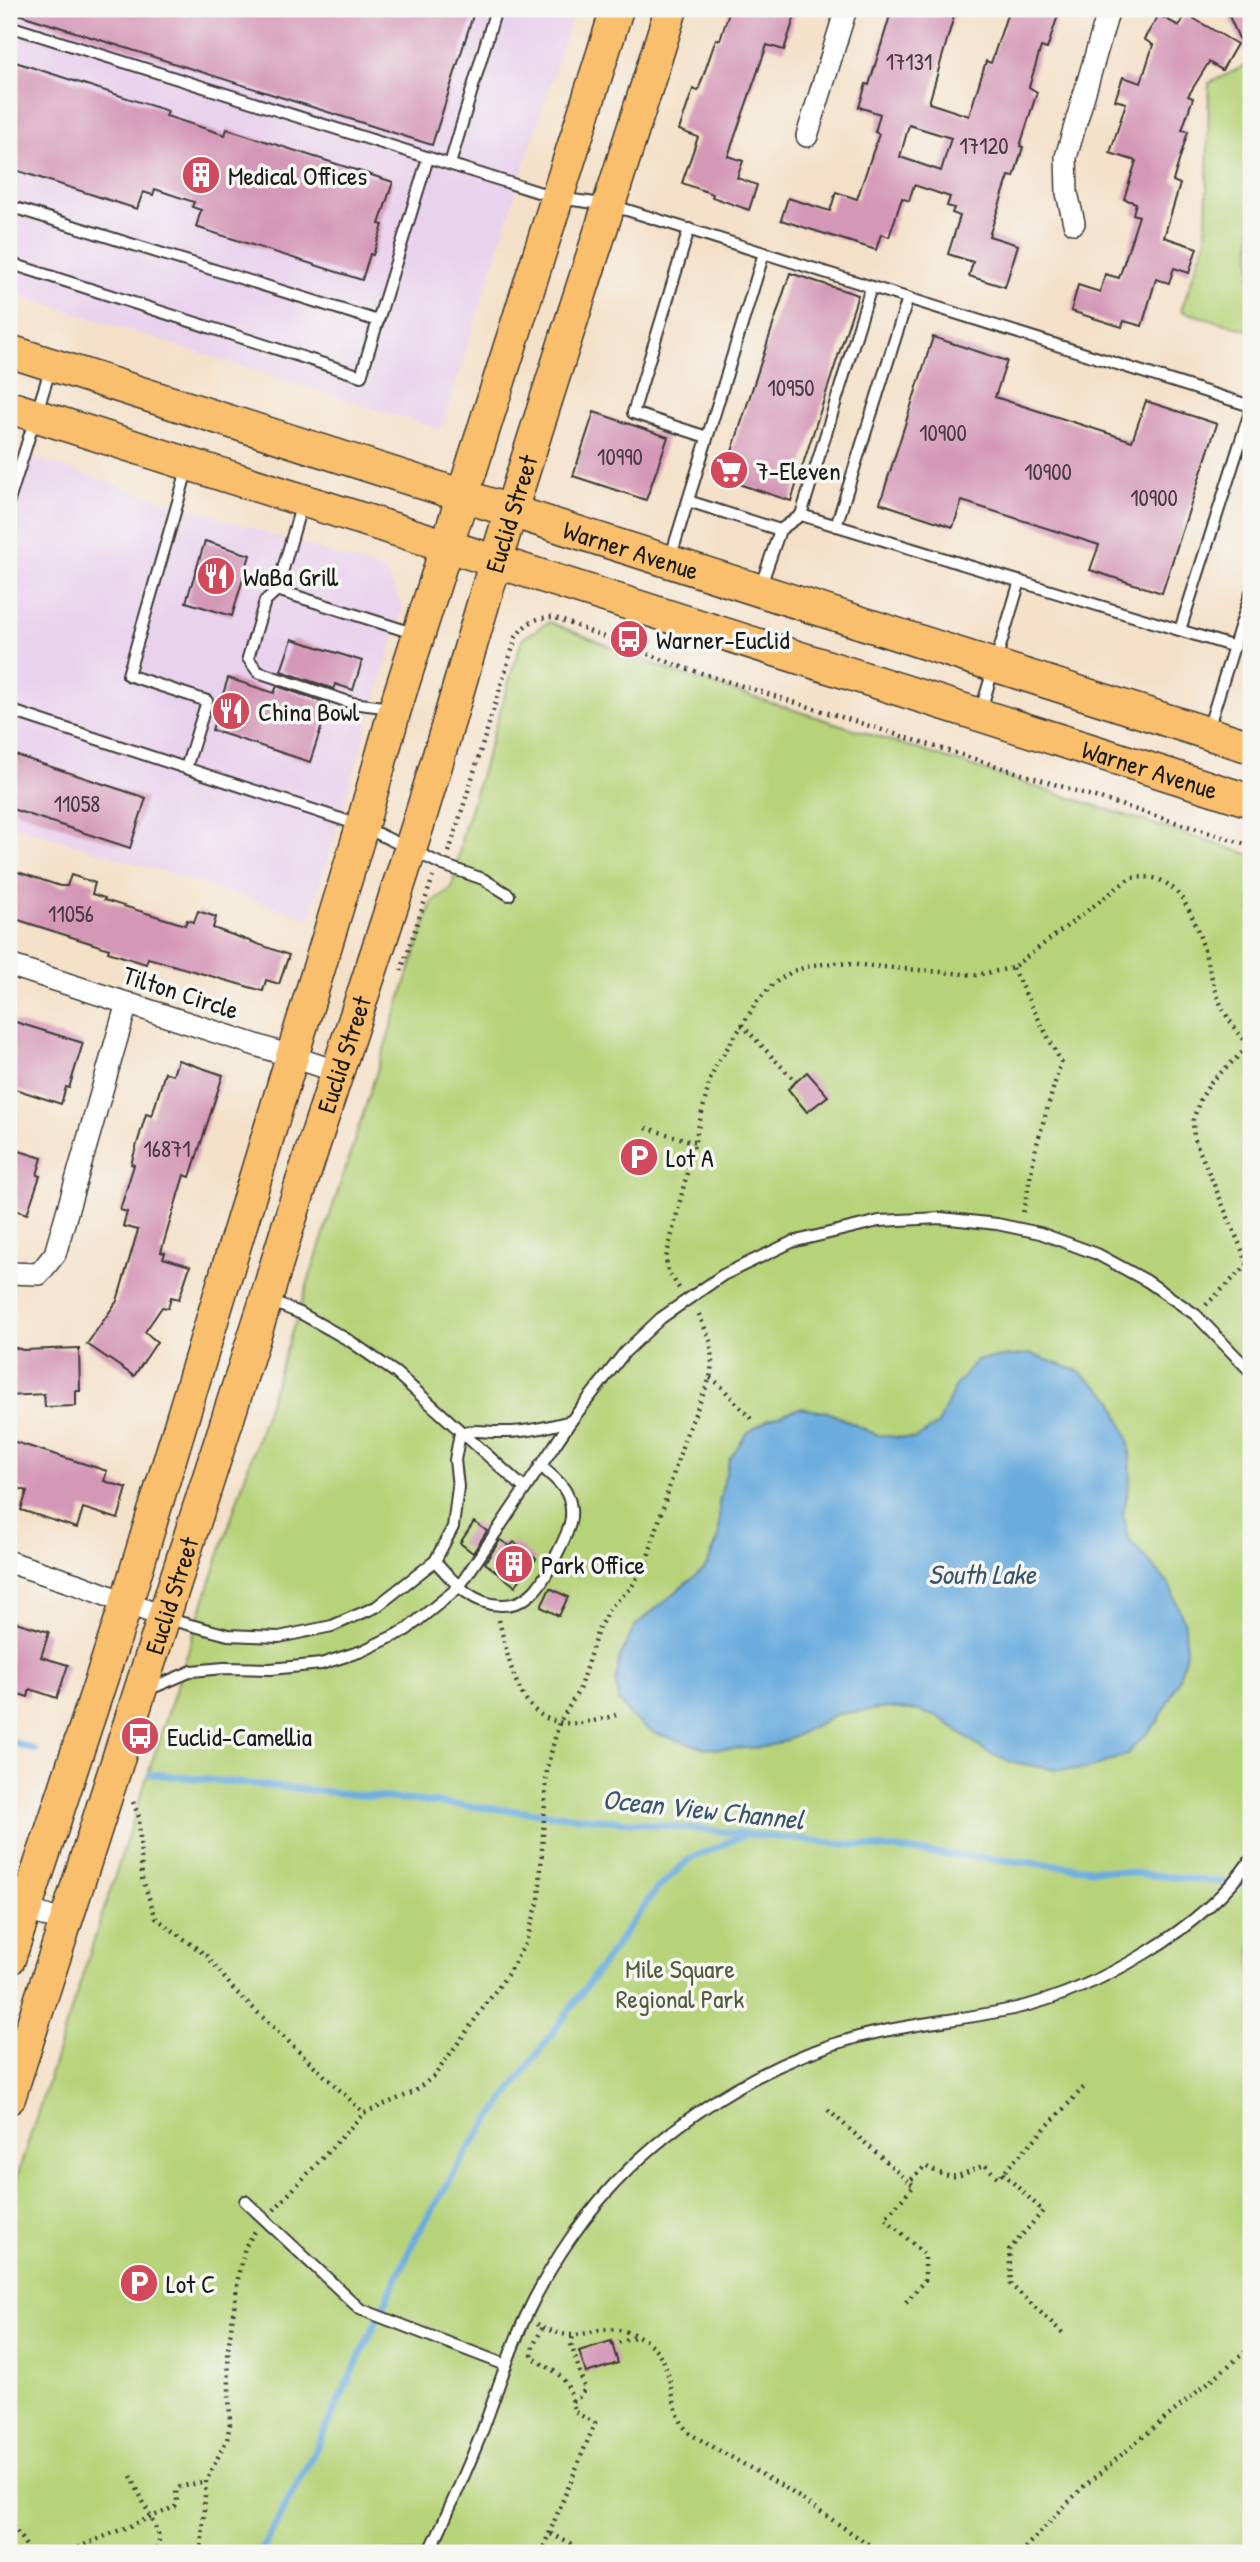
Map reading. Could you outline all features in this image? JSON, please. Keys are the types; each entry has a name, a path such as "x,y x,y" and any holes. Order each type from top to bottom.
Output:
{"main road":[{"name":"Euclid Street","path":"9,1959 17,1906 125,1604 362,826 395,709 617,9"},
{"name":"Euclid Street","path":"9,2098 266,1300 293,1204 411,849 495,562 611,205 671,9"},
{"name":"Warner Avenue","path":"9,351 1251,747"},
{"name":"Warner Avenue","path":"22,412 1251,801"}],"street":[{"path":"807,136 846,9"},
{"path":"1073,223 1067,193 1066,156 1109,9"},
{"name":"Tilton Circle","path":"9,965 336,1071"},
{"path":"9,1273 38,1274 55,1254 127,1003"},
{"path":"9,1562 164,1617"},
{"path":"17,1906 66,1923"}],"lane":[{"path":"450,164 495,9"},
{"path":"9,26 557,198 611,205 1251,407 1180,630"},
{"path":"9,263 361,376 428,158"},
{"path":"9,206 378,321"},
{"path":"689,229 633,413 707,437"},
{"path":"669,561 764,253"},
{"path":"759,590 780,530 801,515 871,287"},
{"path":"836,526 908,298"},
{"path":"9,501 22,412 51,366"},
{"path":"186,768 207,701 128,675 189,464"},
{"path":"303,501 277,590 265,601 248,658 257,672 352,703 395,709"},
{"path":"688,501 780,530"},
{"path":"801,515 1235,647"},
{"path":"979,714 1020,581"},
{"path":"277,590 418,635"},
{"path":"1207,733 1251,592"},
{"path":"9,710 362,826 443,865 484,879 509,895"},
{"path":"139,1693 192,1671 271,1670 321,1664 362,1651 406,1630 459,1587 570,1421 625,1352 661,1318 688,1299 745,1263 792,1242 879,1221 941,1218 1040,1233 1097,1254 1147,1281 1196,1315 1251,1372"},
{"path":"266,1300 302,1314 350,1341 396,1373 525,1489"},
{"path":"460,1433 474,1429 497,1433 530,1430 570,1421"},
{"path":"164,1617 228,1635 279,1637 332,1626 376,1607 435,1561 453,1527 458,1486 455,1460 460,1433"},
{"path":"435,1561 459,1587 473,1597 499,1606 514,1604 528,1597 544,1582 571,1527 571,1510 566,1492 540,1465"},
{"path":"429,2553 456,2495 525,2318 551,2271 585,2219 628,2170 672,2130 749,2079 823,2048 858,2037 1016,2008 1055,1998 1105,1976 1198,1917 1251,1859"},
{"path":"245,2200 360,2309 506,2365"}],"path":[{"path":"398,978 433,877 443,865 453,845 516,637 532,620 547,617 679,666 1251,846"},
{"path":"201,2553 206,2481 227,2439 230,2424 228,2350 239,2272 250,2236 364,2113 414,2092 435,2075 507,1976 526,1942 539,1899 547,1768 559,1723 579,1690 598,1630 609,1609 631,1588 646,1563 684,1440 710,1378 711,1343 699,1314 668,1270 666,1258 710,1080 757,1002 773,984 793,971 813,965 836,963 976,975 997,973 1012,968 1130,878 1150,877 1176,890 1189,909 1220,1003 1250,1045 1211,1083 1199,1100 1193,1120 1194,1138 1250,1265 1196,1315"},
{"path":"1012,968 1061,1066 1036,1147 1020,1229"},
{"path":"742,1025 796,1082"},
{"path":"646,1128 694,1142"},
{"path":"710,1378 719,1384 751,1419"},
{"path":"499,1606 498,1615 508,1661 518,1689 543,1717 559,1723 593,1722 616,1715"},
{"path":"137,1790 133,1802 139,1816 142,1878 156,1918 207,1956 235,1991 364,2113"},
{"path":"909,2182 925,2166 951,2176 968,2174 984,2165 998,2178 1086,2085"},
{"path":"828,2110 914,2186 885,2218 925,2255 925,2280 906,2302"},
{"path":"1003,2173 1043,2211 1009,2250 1011,2285 1066,2336"},
{"path":"525,2318 552,2332 573,2335 623,2330 640,2336 655,2349 667,2367 681,2425 690,2434 784,2487 881,2553"},
{"path":"541,2553 595,2423 575,2412 570,2390 560,2375 540,2364 532,2356 533,2346 543,2327"},
{"path":"572,2401 585,2389 571,2344 573,2335"},
{"path":"612,2345 640,2336"},
{"path":"1020,2553 1083,2487 1251,2347"},
{"path":"131,2476 158,2533 159,2542 155,2553"},
{"path":"65,2553 174,2507 177,2502 176,2491 180,2487 206,2481"},
{"path":"9,2520 31,2553"},
{"path":"551,2534 575,2546 571,2553"}],"shaded area":[{"path":"9,9 574,9 441,430 9,292"},
{"path":"9,450 385,571 403,607 310,918 9,824"}],"green space":[{"path":"1251,63 1251,331 1181,311 1206,238 1209,83"},
{"name":"Mile Square Regional Park","path":"549,622 674,672 1251,855 1251,2553 9,2553 9,2201 432,902 452,888 463,833 522,639"}],"water":[{"name":"South Lake","path":"1030,1354 1078,1371 1112,1398 1129,1442 1131,1475 1123,1515 1129,1540 1169,1584 1185,1624 1186,1654 1178,1682 1158,1722 1126,1755 1088,1769 1056,1770 1007,1761 987,1752 940,1718 919,1711 888,1708 837,1714 786,1741 764,1747 729,1749 704,1748 654,1733 631,1717 619,1701 616,1684 619,1659 635,1626 706,1567 719,1537 719,1502 729,1460 747,1433 767,1420 799,1408 828,1412 877,1435 915,1439 938,1424 956,1385 976,1360"}],"building":[{"path":"16,9 475,9 432,145 15,13"},
{"path":"730,9 797,9 784,50 767,45 728,156 743,161 737,178 757,185 749,210 682,183 698,137 679,130 693,89 698,91 716,39 720,40"},
{"path":"892,9 956,9 929,103 969,116 986,61 991,63 1009,9 1060,9 1047,49 1041,47 1029,87 1037,92 1020,146 1023,147 1014,177 1009,176 989,236 1018,245 1005,287 969,276 973,262 948,254 960,216 952,213 954,208 947,206 950,197 914,185 909,201 902,198 889,237 881,234 876,250 781,220 788,198 830,211 836,192 857,199 879,134 875,132 880,114 859,107 866,84 869,85","holes":["909,125 951,138 941,171 900,157"]},
{"path":"1226,9 1251,9 1251,66"},
{"path":"1186,14 1237,44 1222,70 1209,62 1188,96 1193,98 1182,130 1188,131 1173,181 1180,184 1164,237 1197,248 1189,273 1174,268 1169,283 1156,279 1142,326 1124,321 1122,327 1071,311 1078,285 1100,292 1105,274 1119,278 1139,216 1133,214 1136,203 1124,199 1136,161 1110,153 1126,103 1115,100 1123,77 1141,83 1153,45 1144,39 1159,15 1179,26"},
{"name":"Medical Offices","path":"9,60 168,111 166,116 225,135 227,129 393,182 379,224 383,225 362,280 196,227 201,210 192,207 194,202 155,189 153,195 143,192 137,209 9,168"},
{"path":"790,273 858,295 791,501 723,479"},
{"path":"933,337 1007,361 995,397 1132,441 1146,401 1217,424 1162,593 1090,570 1099,545 962,501 953,527 880,503"},
{"path":"594,412 668,437 646,500 573,476"},
{"path":"205,541 250,555 232,616 186,602"},
{"path":"292,639 362,661 353,690 335,684 334,689 281,671"},
{"path":"228,678 274,693 277,686 329,704 310,762 212,730"},
{"path":"9,753 146,798 130,848 9,808"},
{"path":"9,869 60,886 67,886 71,875 95,883 92,894 105,898 104,900 185,925 187,920 194,922 198,911 216,917 213,928 289,955 279,984 266,980 263,991 148,958 146,964 108,952 109,949 9,917"},
{"path":"9,1020 83,1043 61,1104 9,1087"},
{"path":"178,1060 223,1075 190,1177 184,1175 161,1252 165,1253 163,1258 190,1266 179,1299 171,1297 168,1308 162,1307 145,1332 157,1342 134,1376 87,1344 117,1301 138,1230 123,1226 127,1212 120,1210 134,1165 131,1164 146,1114 152,1116 165,1072 173,1075"},
{"path":"807,1072 828,1096 807,1112 788,1089"},
{"path":"16,1150 42,1158 37,1175 40,1176 27,1214 9,1208 9,1173"},
{"path":"9,1346 23,1350 79,1348 80,1391 76,1391 76,1406 45,1407 44,1394 9,1396"},
{"path":"9,1440 107,1471 104,1481 127,1488 118,1519 83,1508 77,1528 21,1510 27,1491 9,1485"},
{"path":"474,1522 487,1531 473,1553 460,1543"},
{"name":"Park Office","path":"500,1540 510,1546 514,1542 536,1559 515,1586 485,1563"},
{"path":"550,1588 568,1597 559,1616 541,1607"},
{"path":"9,1620 49,1632 41,1657 68,1665 57,1698 30,1689 28,1697 9,1691"},
{"path":"611,2341 618,2363 586,2373 579,2351"}],"waterway":[{"name":"Ocean View Channel","path":"9,1741 35,1750"},
{"name":"Ocean View Channel","path":"151,1774 1251,1885"},
{"path":"260,2553 318,2445 417,2235 470,2147 656,1890 688,1860 742,1836"}],"place":[{"name":"Medical Offices","path":"201,175"},
{"name":"7-Eleven","path":"729,470"},
{"name":"WaBa Grill","path":"216,576"},
{"name":"Warner-Euclid","path":"629,639"},
{"name":"China Bowl","path":"231,711"},
{"name":"Lot A","path":"639,1157"},
{"name":"Park Office","path":"514,1564"},
{"name":"Euclid-Camellia","path":"140,1736"},
{"name":"Lot C","path":"139,2283"}]}
